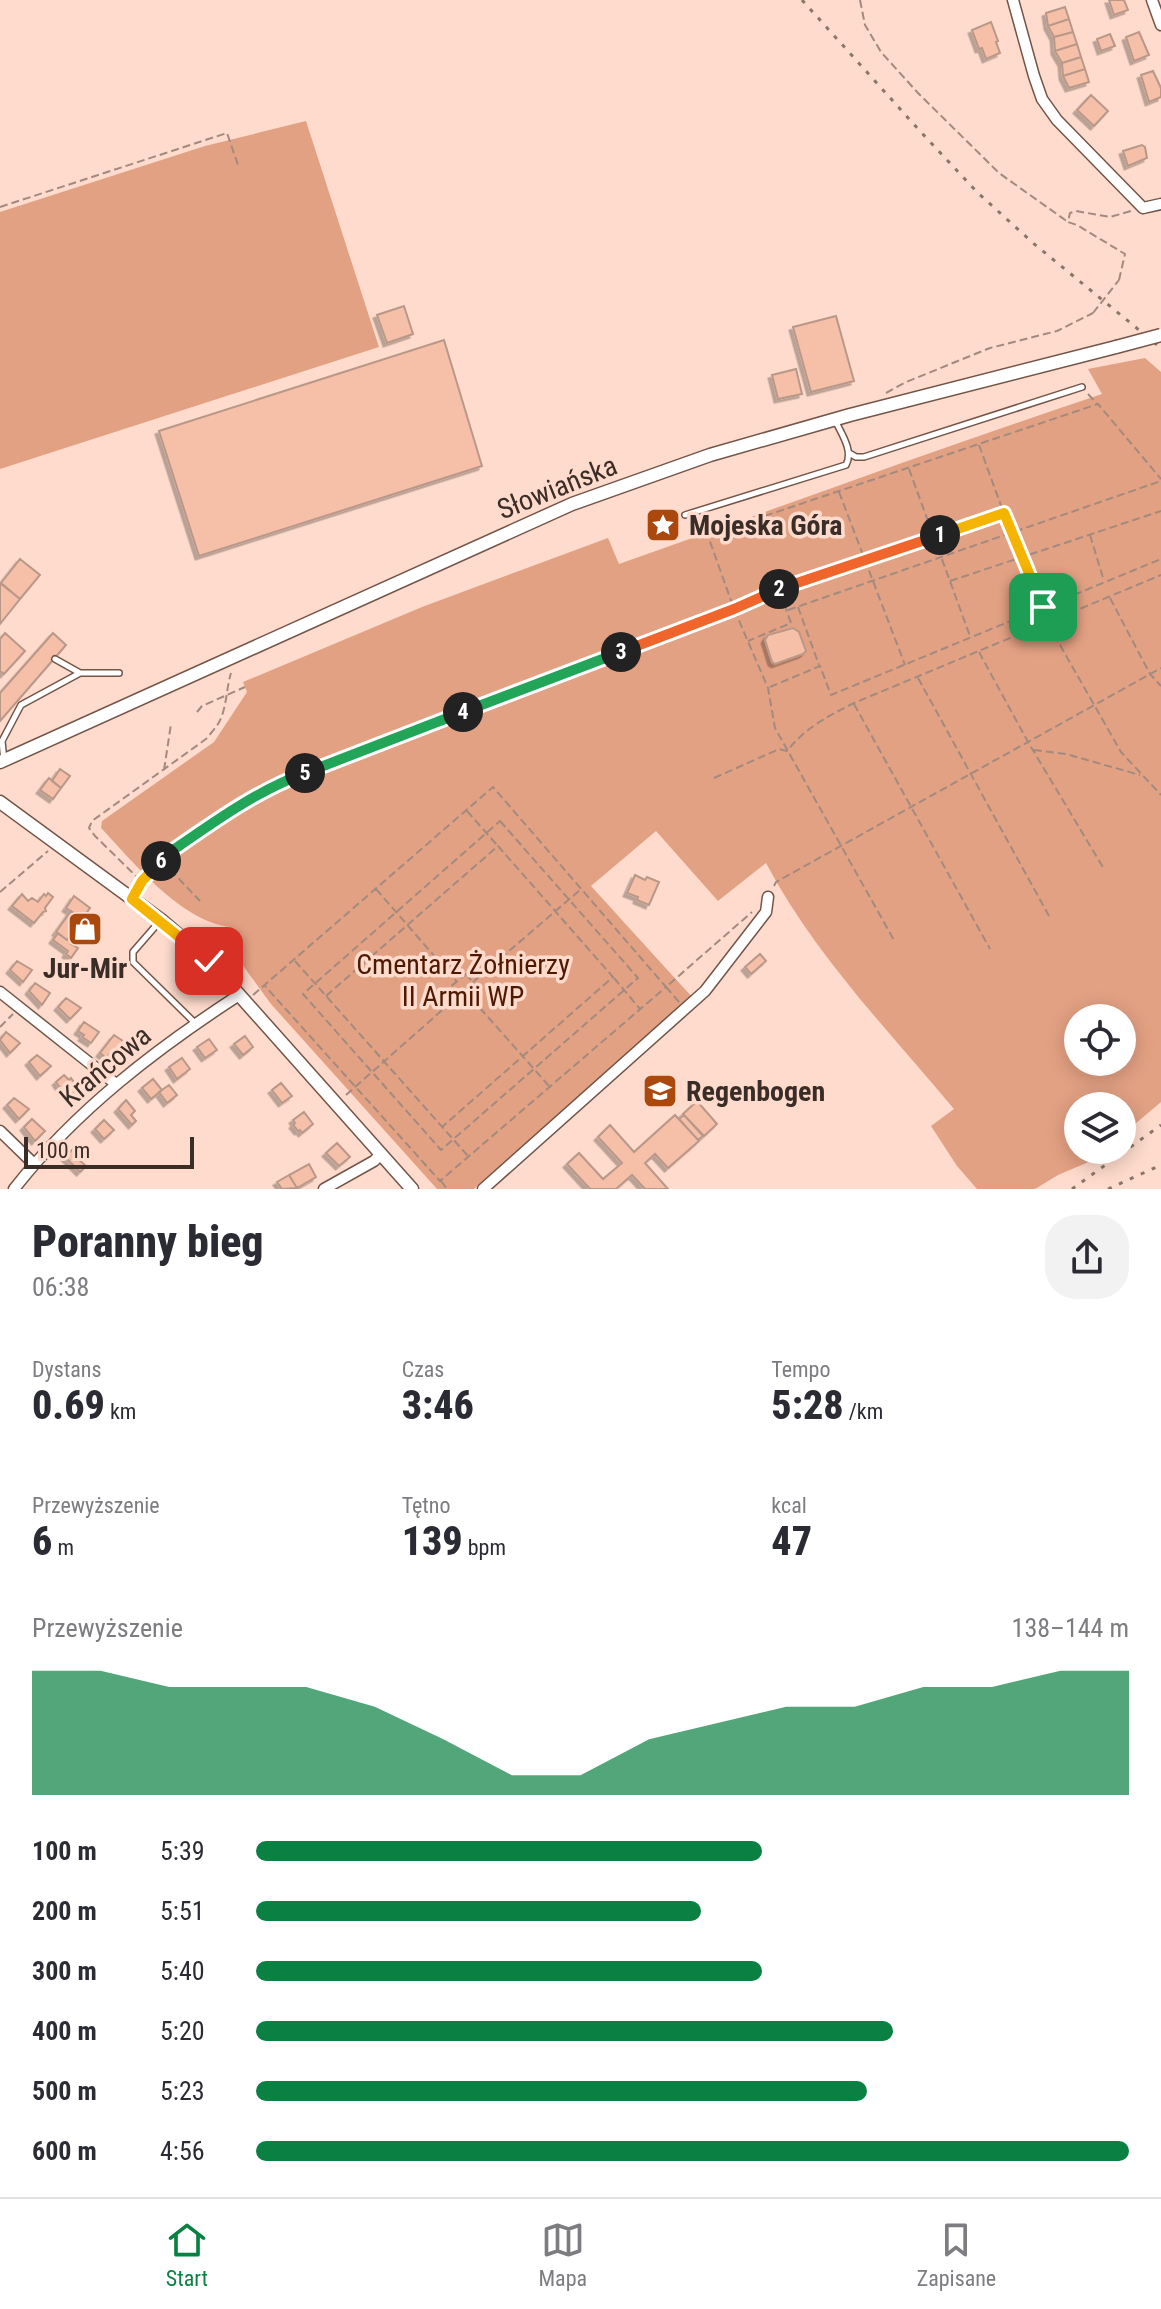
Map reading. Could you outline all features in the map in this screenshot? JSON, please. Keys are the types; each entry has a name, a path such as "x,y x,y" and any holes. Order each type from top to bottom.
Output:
{"street":[{"path":"1013,0 1042,99 1057,120 1143,208 1161,204"},
{"path":"1152,0 1161,25"},
{"name":"Słowiańska","path":"2,762 572,504 710,455 835,419 1161,335"},
{"path":"0,802 161,920 209,961 412,1189"},
{"path":"483,1189 705,991 766,912 768,897"},
{"path":"0,992 116,1084"},
{"name":"Krańcowa","path":"14,1189 63,1133 116,1084 239,995"},
{"path":"0,1131 34,1164"},
{"path":"324,1189 381,1154"}],"lane":[{"path":"849,453 864,457 1082,387"},
{"path":"685,515 846,465 849,453 835,419"},
{"path":"55,659 80,673"},
{"path":"2,762 2,741 21,705 80,673 119,673"},
{"path":"161,920 133,952 133,962 196,1024"}],"path":[{"path":"860,0 865,25 881,52 999,173 1068,222 1125,254 1119,280 1093,313 1057,331 990,348 906,382 880,397 873,409"},
{"path":"0,207 227,133 238,165"},
{"path":"1068,222 1070,213 1076,211 1110,217 1143,208"},
{"path":"787,611 1161,480 1082,387"},
{"path":"708,535 1098,404"},
{"path":"978,444 1043,607"},
{"path":"909,468 971,637"},
{"path":"838,491 905,665"},
{"path":"699,511 734,609 768,688 775,728 895,942"},
{"path":"950,581 1161,511"},
{"path":"132,899 142,881 179,846 274,784 734,609 779,589 1004,513"},
{"path":"1090,535 1104,582"},
{"path":"798,607 831,695 1161,559"},
{"path":"787,751 802,733 854,703 1161,575"},
{"path":"748,641 791,623 779,589"},
{"path":"1110,597 1150,674 1161,686"},
{"path":"1048,622 1121,752 1161,795"},
{"path":"978,651 1104,869"},
{"path":"768,688 820,666"},
{"path":"440,1181 768,897 776,882 1161,668"},
{"path":"142,881 89,828 99,815 206,739 219,722 231,673"},
{"path":"917,677 1049,916"},
{"path":"197,712 202,706 245,687"},
{"path":"854,703 990,949"},
{"path":"163,771 171,724"},
{"path":"714,778 779,749 787,751"},
{"path":"1033,750 1066,754 1143,776"},
{"path":"447,1189 265,986 493,787 685,1009"},
{"path":"467,810 640,1009"},
{"path":"500,821 569,900 638,978 441,1150 303,994 500,821"},
{"path":"326,996 498,846"},
{"path":"0,892 50,849"},
{"path":"161,861 200,901"},
{"path":"376,889 457,982"},
{"path":"473,982 581,889"},
{"path":"294,960 468,1156"},
{"path":"466,974 481,992 465,1006 449,988 457,982 466,974"},
{"path":"442,1127 613,977"},
{"path":"346,1095 457,997"},
{"path":"472,999 549,1087"},
{"path":"0,1027 20,1008"}],"green space":[{"path":"306,121 379,347 0,469 0,212 205,146"},
{"name":"Cmentarz Żołnierzy II Armii WP","path":"1145,358 1161,372 1161,1102 1136,1123 1136,1092 1064,1092 1064,1164 1084,1164 1035,1189 977,1189 957,1166 931,1126 954,1109 829,960 806,929 766,863 718,901 656,831 591,886 692,997 474,1189 437,1189 271,1004 220,934 230,927 194,914 176,902 143,873 101,828 102,821 214,742 247,692 243,682 422,607 608,538 619,564 1102,394 1088,369"}],"building":[{"path":"1109,0 1124,0 1128,10 1114,15"},
{"path":"1065,7 1069,19 1048,26 1046,13"},
{"path":"1069,19 1073,32 1054,37 1048,26"},
{"path":"991,22 1000,53 986,59 972,30"},
{"path":"1073,32 1077,44 1055,51 1054,37"},
{"path":"1139,32 1149,55 1134,61 1126,37"},
{"path":"1110,34 1115,46 1101,51 1097,39"},
{"path":"1077,44 1081,57 1062,63 1055,51"},
{"path":"1081,57 1085,69 1063,76 1062,63"},
{"path":"1085,69 1089,82 1069,88 1063,76"},
{"path":"1153,71 1161,88 1161,97 1149,102 1141,75"},
{"path":"1091,95 1108,111 1094,126 1077,110"},
{"path":"1142,145 1147,158 1128,166 1123,151"},
{"path":"404,306 413,334 387,343 377,315"},
{"path":"836,316 854,381 811,392 793,327"},
{"path":"444,340 482,466 199,556 159,431"},
{"path":"796,369 802,394 778,399 772,375"},
{"path":"20,559 40,575 20,599 1,583"},
{"path":"0,583 20,599 0,624"},
{"path":"793,628 799,632 806,651 775,664 765,640 768,635"},
{"path":"5,633 25,651 4,674 0,671 0,639"},
{"path":"53,633 66,645 0,721 0,693"},
{"path":"60,769 70,776 61,788 52,781"},
{"path":"49,778 61,788 53,799 40,790"},
{"path":"635,875 659,882 649,905 627,893"},
{"path":"48,893 53,897 46,911 34,923 12,906 22,894 28,901 32,898 38,902"},
{"path":"74,896 90,908 82,919 66,908"},
{"path":"71,911 87,922 74,940 70,937 67,940 56,932"},
{"path":"58,933 67,940 70,937 74,940 71,944 78,948 71,958 66,954 68,951 53,940"},
{"path":"760,954 766,961 751,974 745,967"},
{"path":"17,961 32,970 23,982 10,970"},
{"path":"35,983 50,993 42,1005 29,991"},
{"path":"66,998 81,1008 70,1019 58,1007"},
{"path":"84,1022 99,1032 91,1043 78,1031"},
{"path":"6,1032 20,1043 10,1053 0,1040"},
{"path":"114,1035 129,1045 123,1057 112,1051 106,1058 100,1053"},
{"path":"245,1036 253,1047 243,1055 234,1044"},
{"path":"209,1039 217,1050 205,1058 197,1047"},
{"path":"37,1055 51,1066 40,1076 29,1062"},
{"path":"182,1058 190,1069 177,1079 169,1067"},
{"path":"64,1075 69,1080 71,1078 79,1089 70,1096 66,1096 56,1082"},
{"path":"153,1079 162,1090 151,1099 142,1088"},
{"path":"281,1083 292,1096 282,1103 272,1090"},
{"path":"169,1085 177,1095 167,1103 159,1092"},
{"path":"14,1098 29,1109 19,1119 7,1105"},
{"path":"126,1100 135,1111 131,1115 136,1121 132,1125 118,1109"},
{"path":"697,1101 717,1124 704,1136 683,1114"},
{"path":"304,1112 313,1124 302,1133 293,1125 293,1120"},
{"path":"675,1115 699,1141 668,1168 655,1154 645,1163 668,1189 645,1189 632,1175 616,1189 590,1189 567,1164 579,1153 603,1179 622,1163 598,1137 610,1125 634,1152"},
{"path":"684,1115 703,1136 698,1140 679,1119"},
{"path":"32,1119 45,1131 35,1141 24,1127"},
{"path":"104,1120 114,1130 104,1139 95,1129"},
{"path":"337,1143 350,1157 339,1166 326,1153"},
{"path":"74,1148 82,1155 78,1159 86,1166 80,1172 65,1157"},
{"path":"309,1164 316,1177 297,1188 289,1175"},
{"path":"289,1175 297,1188 282,1189 277,1182"}],"railway":[{"path":"802,0 977,192 1033,243 1161,348"},
{"path":"1072,1189 1161,1125"},
{"path":"1108,1189 1161,1165"}],"place":[{"name":"Mojeska Góra","path":"663,525"},
{"name":"Jur-Mir","path":"85,929"},
{"name":"Regenbogen","path":"660,1091"}],"route":[{"path":"209,961 132,899 142,881 166,855 274,784 734,609 779,589 1004,513 1043,607"}]}
